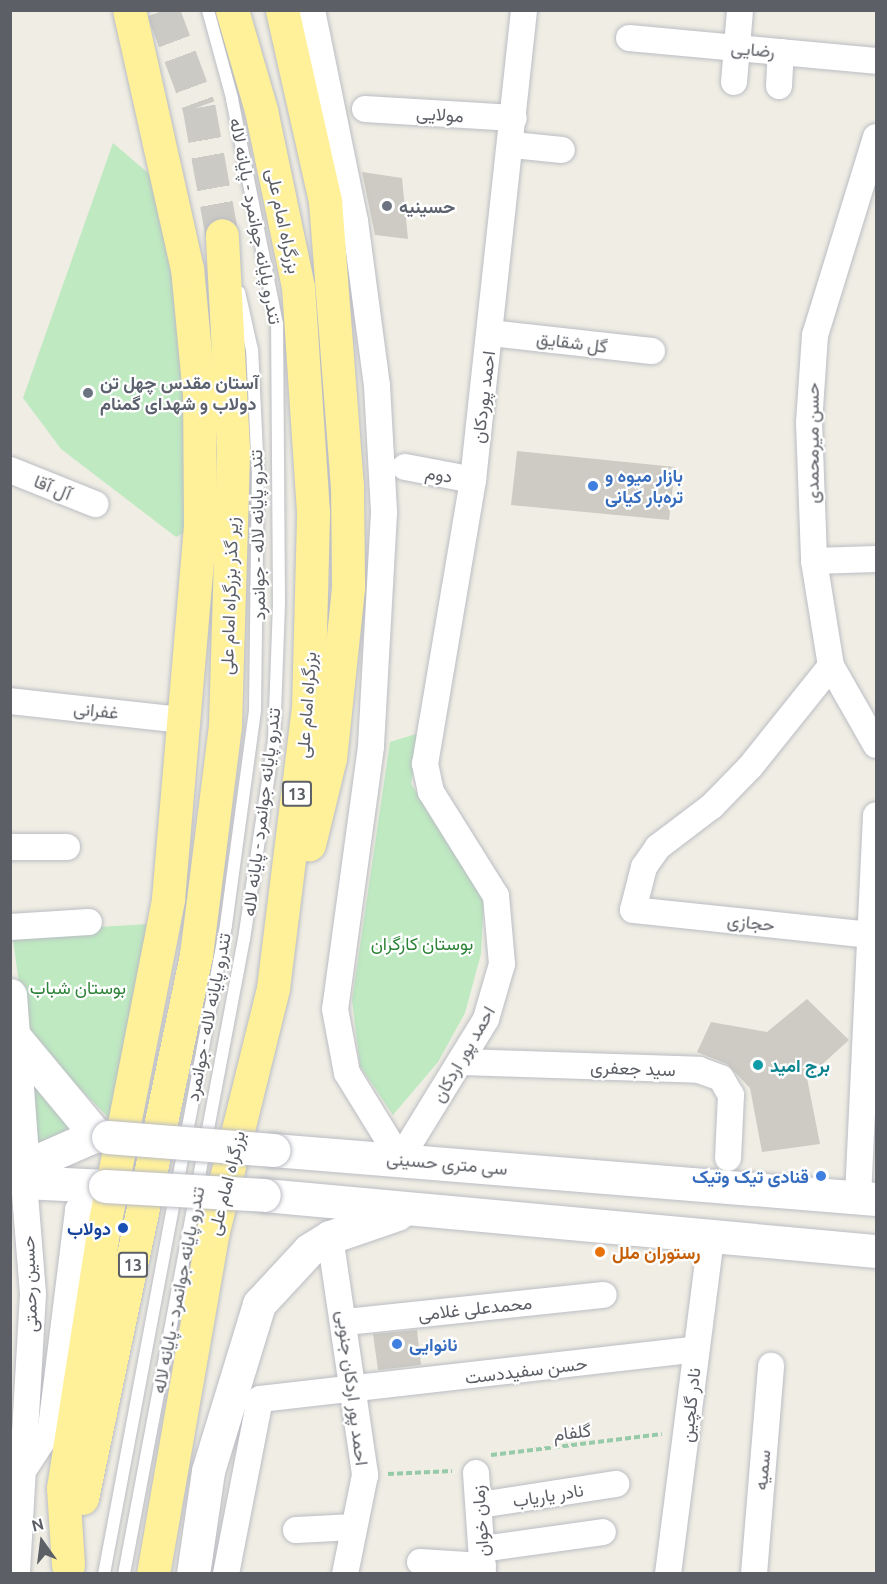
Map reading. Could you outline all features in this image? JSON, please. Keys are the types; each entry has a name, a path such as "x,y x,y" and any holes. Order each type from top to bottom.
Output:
{"highway":[{"path":"115,10 147,76"},
{"path":"68,1569 63,1488 104,1226 168,899 200,524 199,395 187,269 147,76 129,10"},
{"name":"بزرگراه امام علی","path":"153,1574 213,1231 273,988 308,708 312,512 298,287 261,110 232,10"},
{"path":"273,988 330,758 348,588 347,485 326,201 289,20"},
{"name":"زیر گذر بزرگراه امام علی","path":"68,1569 196,955 225,725 233,448 222,239"}],"main road":[{"name":"حسین رحمتی","path":"10,995 19,1176"},
{"path":"12,1035 102,1136"},
{"name":"سی متری حسینی","path":"19,1176 102,1136 867,1198"},
{"path":"19,1176 101,1186 264,1196 876,1251"},
{"path":"193,1574 208,1471 259,1304 284,1273 330,1237 419,1209"}],"street":[{"path":"312,10 355,221 383,466 371,747 335,1009 347,1073 400,1159"},
{"name":"احمد پوردکان","path":"426,781 425,764 473,480 513,145 524,10"},
{"path":"734,82 740,10"},
{"name":"رضایی","path":"629,38 876,61"},
{"path":"779,86 781,51"},
{"name":"مولایی","path":"364,109 514,118"},
{"name":"حسن میرمحمدی","path":"876,137 815,335 808,422 814,561 831,666 876,745"},
{"path":"513,145 562,150"},
{"name":"گل شقایق","path":"491,333 652,351"},
{"name":"دوم","path":"405,467 473,480"},
{"name":"آل آقا","path":"10,470 95,504"},
{"path":"814,561 876,559"},
{"name":"حجازی","path":"831,666 751,766 712,806 658,847 644,867 633,910 870,934"},
{"name":"غفرانی","path":"10,701 181,720"},
{"name":"احمد پور اردکان","path":"400,1159 462,1062 497,995 502,964 496,896 426,781"},
{"path":"867,1198 870,934 876,815"},
{"path":"10,847 67,848"},
{"path":"10,927 89,922"},
{"name":"سید جعفری","path":"462,1062 699,1070 721,1078 731,1095 728,1158"},
{"name":"حسین رحمتی","path":"17,1574 24,1469 19,1436 22,1291 19,1176"},
{"path":"24,1469 51,1428 78,1210 101,1186"},
{"name":"نادر گلچین","path":"668,1574 711,1236"},
{"name":"احمد پور اردکان جنوبی","path":"330,1237 346,1322 365,1475 345,1574"},
{"name":"محمدعلی غلامی","path":"346,1322 604,1295"},
{"name":"حسن سفیددست","path":"226,1574 260,1399 356,1392 696,1349"},
{"name":"سمیه","path":"754,1574 771,1366"},
{"name":"زمان خوان","path":"476,1473 483,1563"},
{"name":"نادر یاریاب","path":"480,1505 616,1484"},
{"path":"296,1530 354,1527"},
{"path":"420,1562 483,1563 603,1532"}],"lane":[{"name":"تندرو پایانه جوانمرد - پایانه لاله","path":"124,1574 244,939 274,740 279,603 277,324 232,98 208,10"},
{"name":"تندرو پایانه لاله - جوانمرد","path":"104,1574 228,913 255,710 258,475 252,350 222,239"}],"path":[{"name":"گلفام","path":"476,1473 476,1457 687,1431"},
{"name":"زمان خوان","path":"365,1475 476,1473"}],"green space":[{"path":"113,143 154,178 187,323 202,523 176,537 61,449 23,398"},
{"name":"بوستان کارگران","path":"419,733 411,784 484,894 481,954 465,1013 438,1062 393,1115 360,1066 352,1000 390,742"},
{"name":"بوستان شباب","path":"149,924 113,1122 26,1035 12,932"},
{"path":"25,1066 86,1129 35,1153"}],"building":[{"name":"حسینیه","path":"362,172 402,178 408,239 375,235"},
{"name":"بازار میوه و تره‌بار کیانی","path":"517,451 675,467 669,520 511,505"},
{"name":"برج امید","path":"807,999 849,1040 807,1078 820,1144 762,1152 750,1088 727,1064 697,1052 711,1022 767,1032"},
{"name":"نانوایی","path":"417,1330 421,1365 378,1370 373,1334"}],"tunnel":[{"path":"163,10 199,107 222,235"}],"place":[{"name":"حسینیه","path":"387,206"},
{"name":"آستان مقدس چهل تن دولاب و شهدای گمنام","path":"88,393"},
{"name":"بازار میوه و تره‌بار کیانی","path":"593,486"},
{"name":"برج امید","path":"758,1065"},
{"name":"قنادی تیک وتیک","path":"821,1176"},
{"name":"دولاب","path":"123,1228"},
{"name":"رستوران ملل","path":"600,1252"},
{"name":"نانوایی","path":"397,1344"}]}
